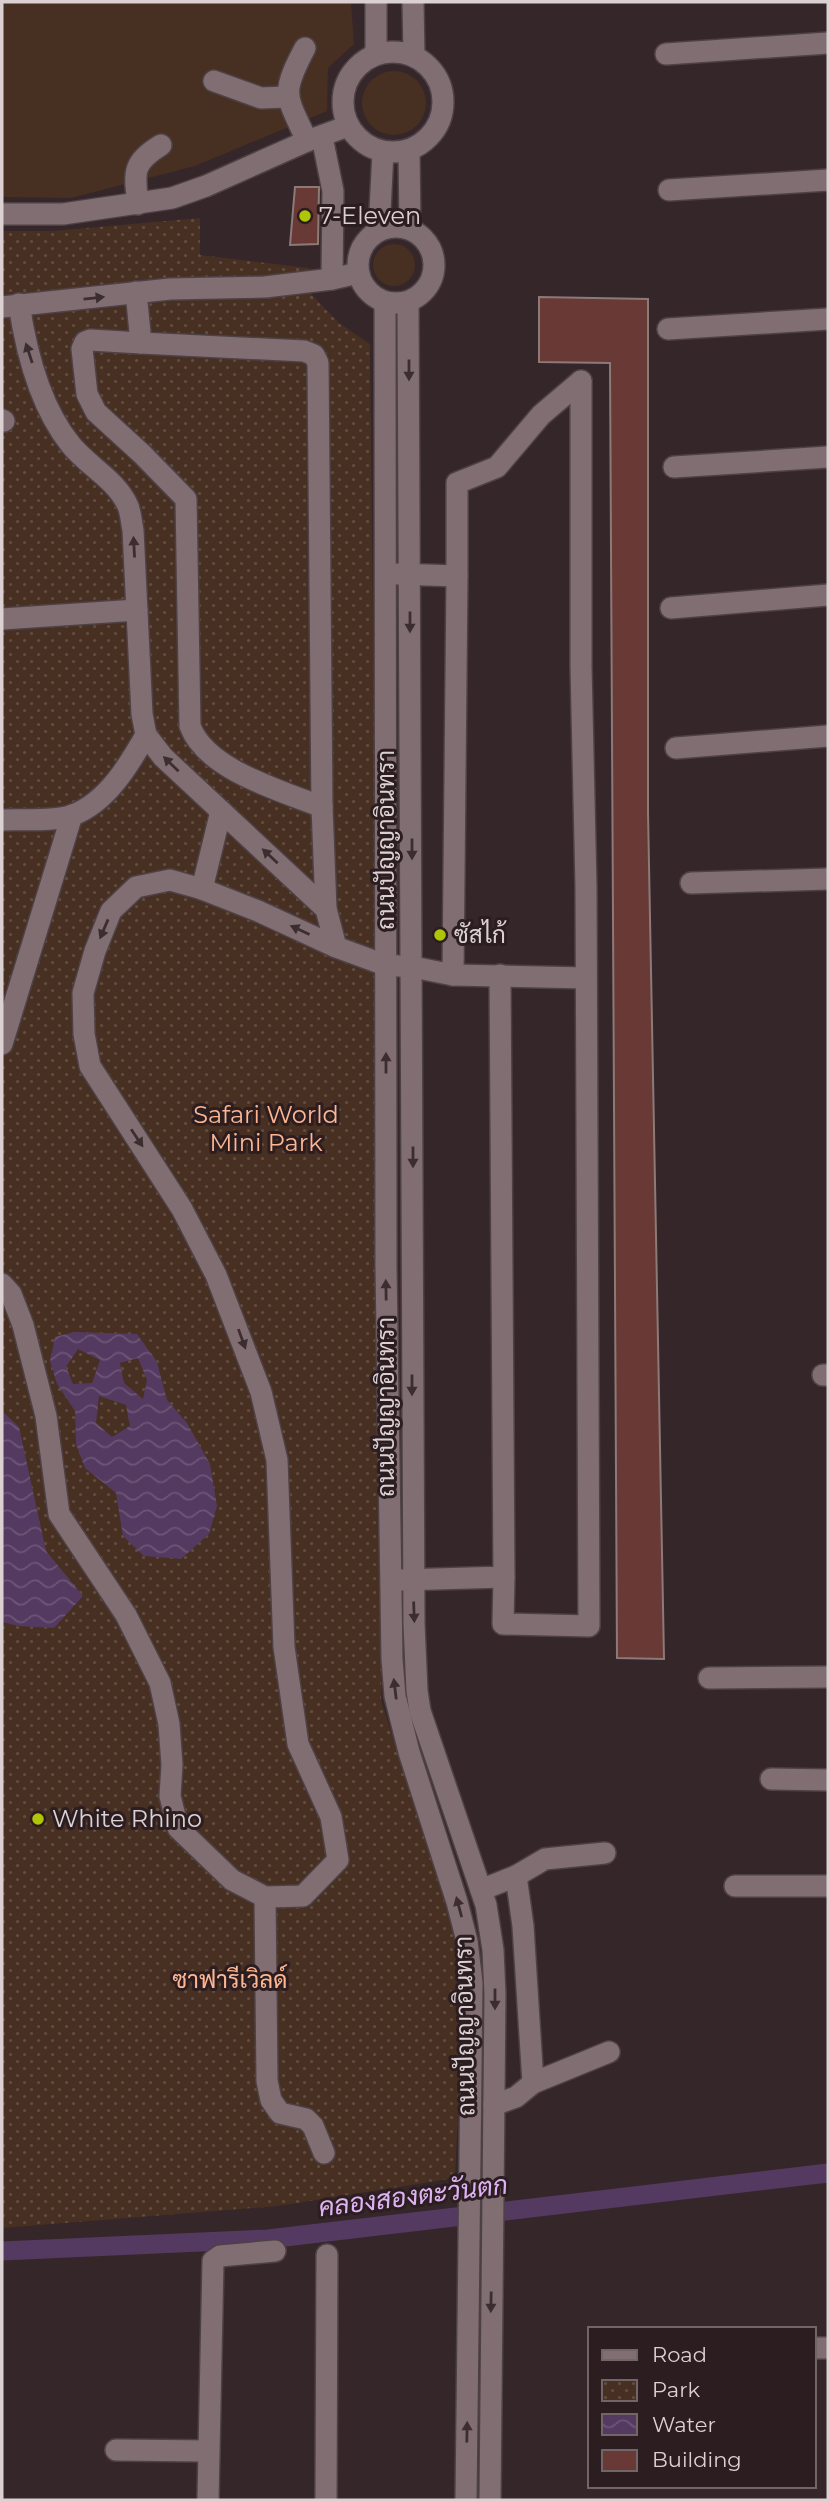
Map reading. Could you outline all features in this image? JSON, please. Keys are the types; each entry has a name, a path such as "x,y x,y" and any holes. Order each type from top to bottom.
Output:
{"street":[{"path":"376,2 376,54"},
{"path":"413,2 414,56"},
{"path":"666,54 828,43"},
{"path":"305,48 292,72 287,97 315,139 333,191 332,279"},
{"path":"395,51 414,56 430,67 441,84 444,104 439,124 427,140 409,150 383,152 363,142 348,126 342,105 346,84 357,66 376,54 395,51"},
{"path":"214,81 261,98 287,97"},
{"path":"2,214 63,214 172,198 348,126"},
{"path":"138,204 134,177 137,164 161,145"},
{"path":"409,150 410,229"},
{"path":"379,229 383,152"},
{"path":"669,190 828,180"},
{"path":"379,229 410,229 423,237 432,250 435,266 431,281 422,293 408,302 385,302 370,294 360,281 356,265 359,250 367,238 379,229"},
{"path":"326,909 163,757 146,735 142,714 133,530 127,504 105,476 72,447 55,422 24,335 10,305 170,289 265,287 358,273"},
{"path":"136,292 141,344"},
{"name":"ถนนปัญญาอินทรา","path":"385,302 386,1267 390,1581 395,1696 409,1752 457,1902 467,1941 472,1983 466,2500"},
{"name":"ถนนปัญญาอินทรา","path":"408,302 413,967 412,1579 420,1711 486,1905 493,1950 495,1994 490,2500"},
{"path":"668,329 828,319"},
{"path":"322,807 234,772 199,743 193,734 190,726 187,643 186,499 96,411 87,394 82,349 85,342 90,340 304,351 314,355 318,363 322,807 326,909 336,947"},
{"path":"453,975 457,483 497,467 541,415 581,381 589,1626 503,1624 500,975"},
{"path":"674,467 828,457"},
{"path":"386,574 457,576"},
{"path":"671,608 828,595"},
{"path":"2,619 137,610"},
{"path":"2,820 72,816 97,800 127,770 146,735"},
{"path":"676,748 828,736"},
{"path":"202,889 221,811"},
{"path":"2,1044 72,816"},
{"path":"691,883 828,879"},
{"path":"2,1284 11,1294 23,1325 47,1416 58,1514 126,1615 160,1683 169,1724 172,1765 170,1796 178,1828 232,1880 265,1897 303,1896 338,1860 331,1817 298,1744 284,1647 278,1460 261,1392 216,1275 182,1209 90,1066 84,1034 83,993 95,951 111,911 135,887 170,880 202,889 258,911 336,947 386,965 453,975 586,978"},
{"path":"390,1581 504,1577"},
{"path":"709,1678 828,1678"},
{"path":"771,1779 828,1780"},
{"path":"481,1890 545,1859 605,1853"},
{"path":"516,1875 523,1926 533,2083"},
{"path":"735,1886 828,1886"},
{"path":"265,1897 267,2081 271,2100 279,2113 306,2119 313,2126 324,2153"},
{"path":"494,2105 516,2097 533,2083 609,2052"},
{"path":"469,2205 493,2205"},
{"path":"208,2500 213,2261 220,2256 275,2251"},
{"path":"326,2500 327,2255"},
{"path":"116,2450 208,2451"}],"green space":[{"path":"2,2 351,2 354,44 328,68 327,111 195,166 71,198 2,197"},
{"path":"394,71 412,77 420,85 426,103 420,121 412,129 394,135 376,129 368,121 362,103 368,85 376,77"},
{"name":"ซาฟารีเวิลด์","path":"200,218 200,255 309,268 310,293 339,323 370,344 383,1589 381,1700 454,1931 464,1977 455,2178 278,2206 2,2228 2,231 53,231"},
{"path":"394,244 409,250 415,265 409,280 394,286 379,280 373,265 379,250"}],"water":[{"path":"74,1332 137,1334 157,1362 167,1400 187,1423 210,1464 217,1506 209,1534 181,1559 144,1556 123,1536 116,1493 85,1468 76,1444 75,1411 57,1384 50,1361 55,1337","holes":["78,1349 100,1360 92,1383 73,1384 66,1367","138,1358 147,1380 143,1399 124,1383 120,1363","99,1396 126,1405 130,1426 112,1437 96,1423"]},
{"path":"2,1411 19,1427 46,1551 83,1596 54,1628 2,1622"}],"building":[{"name":"7-Eleven","path":"295,187 319,187 318,244 290,245"},
{"path":"539,297 648,299 648,812 664,1659 617,1658 610,363 539,362"}],"waterway":[{"name":"คลองสองตะวันตก","path":"2,2251 268,2239 828,2173"}],"place":[{"name":"7-Eleven","path":"305,216"},
{"name":"ซัสไก้","path":"440,935"},
{"name":"White Rhino","path":"38,1819"}],"park label":[{"name":"Safari World Mini Park","path":"266,1129"}]}
